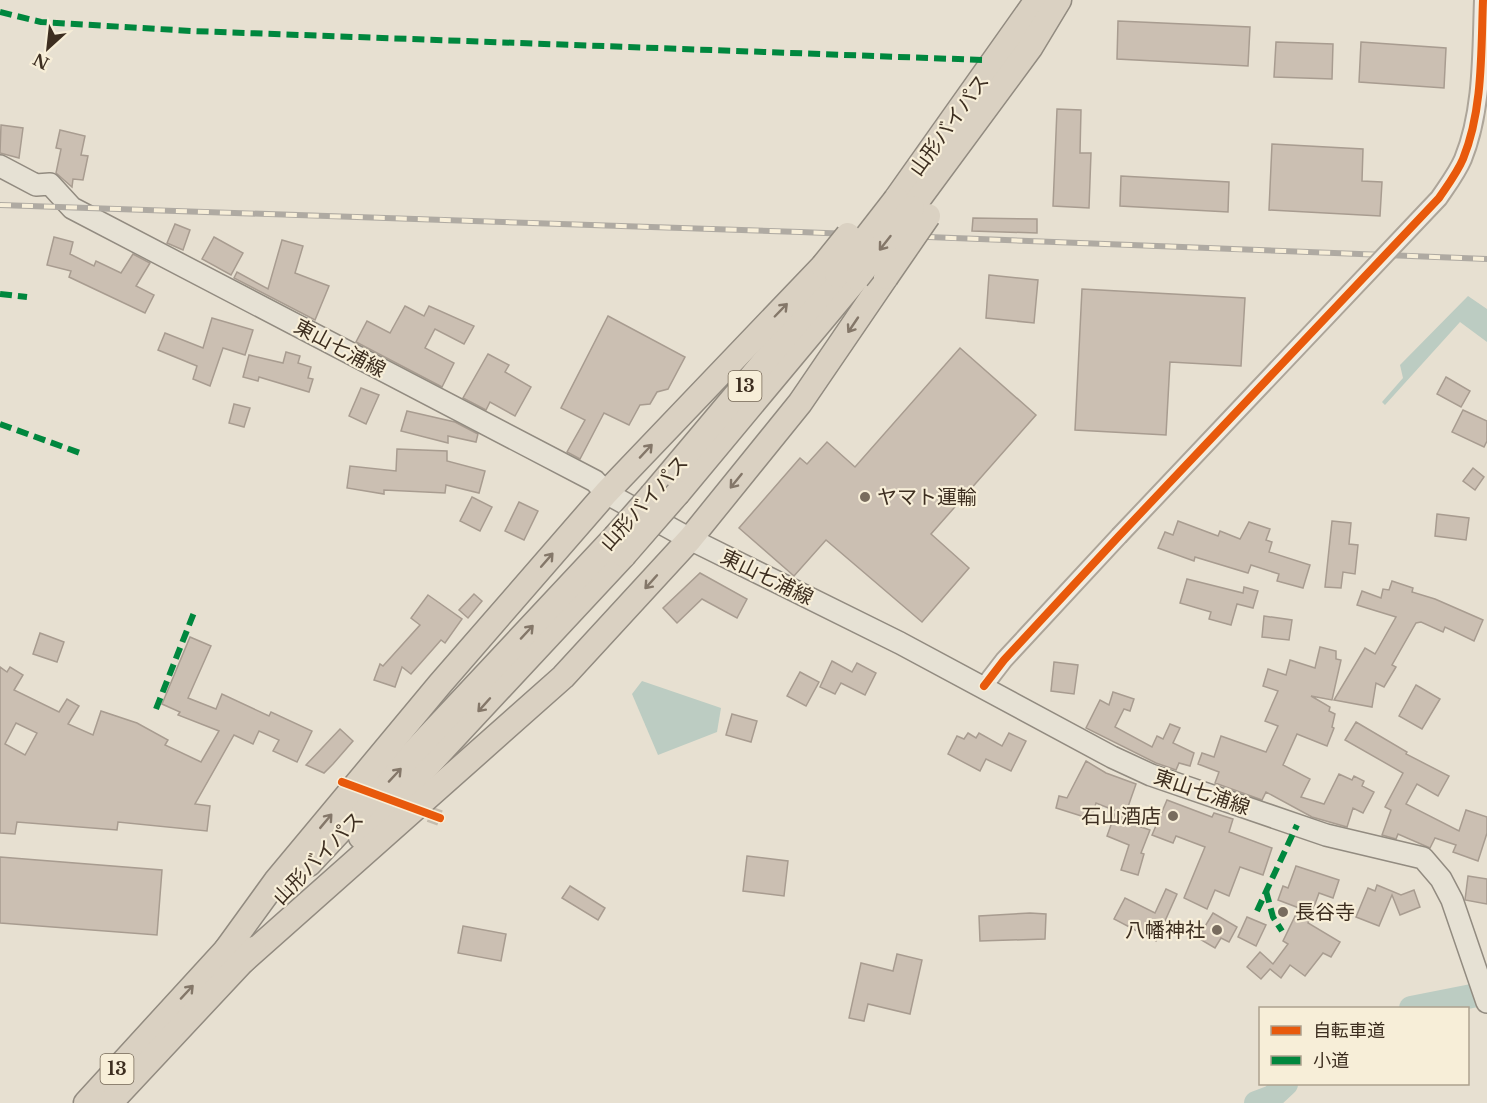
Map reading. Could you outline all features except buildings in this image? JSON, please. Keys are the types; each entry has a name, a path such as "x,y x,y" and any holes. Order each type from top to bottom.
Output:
{"highway":[{"name":"山形バイパス","path":"904,204 1037,0"},
{"name":"山形バイパス","path":"619,546 652,495 839,273 904,204 1030,48 1059,0"},
{"path":"234,955 276,881 440,684 606,493 839,273 904,204"},
{"path":"234,955 563,677 690,539 800,403 886,276 904,204"},
{"name":"山形バイパス","path":"86,1103 152,1043 384,787 619,546 678,493 839,273"},
{"name":"山形バイパス","path":"110,1103 152,1043"}],"main road":[{"name":"東山七浦線","path":"0,166 36,185 51,184 72,208 595,481 606,493 690,539 984,686 1112,757 1151,775 1326,835 1424,858 1441,879 1452,900 1487,1002"}],"street":[{"path":"984,686 1004,660 1119,536 1439,198 1462,160 1472,130 1481,58 1484,0"}],"shaded area":[{"path":"1468,296 1487,309 1487,342 1460,322 1385,405 1382,402 1403,378 1400,365"},
{"path":"642,681 721,708 717,732 658,755 632,694"}],"waterway":[{"path":"1416,1007 1487,993"},
{"path":"1256,1103 1272,1097 1285,1085"}],"tunnel":[{"path":"407,806 440,818"}],"railway":[{"path":"0,205 800,232 1487,259"}],"marked path":[{"path":"0,12 41,22 192,31 983,60"},
{"path":"0,294 27,297"},
{"path":"0,424 80,453"},
{"path":"156,709 195,610"},
{"path":"1257,911 1297,825"},
{"path":"1266,891 1273,917 1282,931"}],"cycle path":[{"path":"984,686 1004,660 1119,536 1439,198 1455,174 1470,140 1480,81 1483,0"},
{"path":"342,782 440,818"}],"place":[{"name":"ヤマト運輸","path":"865,497"},
{"name":"石山酒店","path":"1173,816"},
{"name":"長谷寺","path":"1283,912"},
{"name":"八幡神社","path":"1217,930"}]}
